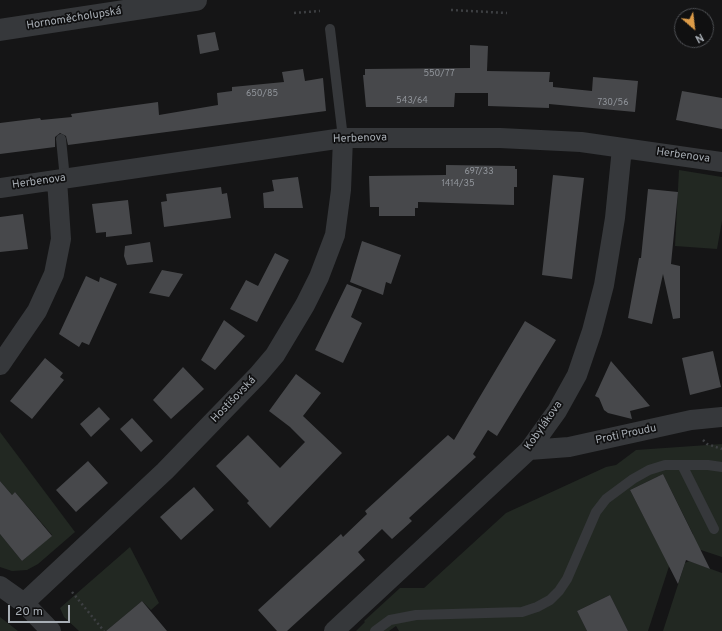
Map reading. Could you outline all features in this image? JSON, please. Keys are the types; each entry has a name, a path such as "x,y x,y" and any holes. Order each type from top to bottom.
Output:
{"street":[{"name":"Hornoměcholupská","path":"0,30 196,0"},
{"name":"Herbenova","path":"0,188 343,138 500,138 581,142 722,162"},
{"name":"Hostišovská","path":"24,603 165,471 258,375 275,355 309,298 331,250 336,235 342,190 343,138"},
{"name":"Kobylákova","path":"334,631 532,446 557,411 577,376 592,331 604,285 610,251 622,148"},
{"path":"0,365 37,311 54,274 61,239 61,180"},
{"name":"Proti Proudu","path":"532,446 569,447 692,420 722,417"},
{"path":"0,586 24,603 51,631"}],"lane":[{"path":"330,29 343,138"},
{"path":"60,139 61,180"},
{"path":"375,631 390,620 416,615 522,612 537,607 550,600 559,591 567,579 596,512 606,499 633,479 649,470 665,465 708,464 722,468"},
{"path":"682,465 714,529"}],"path":[{"path":"451,10 507,13"},
{"path":"294,13 320,11"},
{"path":"72,592 104,631"}],"shaded area":[{"path":"679,170 722,177 722,221 717,249 675,246"},
{"path":"0,432 75,532 38,564 27,570 12,571 0,567 0,534 22,561 52,535 15,492 12,495 0,481"},
{"path":"722,444 722,557 686,545 683,539 693,534 663,474 630,490 661,550 674,551 648,631 628,631 610,595 577,611 587,631 399,631 396,626 389,631 356,631 365,622 364,621 400,588 424,588 506,513 606,467 616,465 636,450"},
{"path":"130,547 159,603 151,610 142,601 106,631 79,631 64,617 60,608"},
{"path":"689,561 722,573 722,631 663,631 685,563"},
{"path":"0,617 18,631 0,631"}],"building":[{"path":"215,32 219,50 200,54 197,35"},
{"path":"470,45 488,46 487,71 550,72 549,82 553,82 553,87 592,91 593,77 638,81 635,112 549,104 549,108 488,106 488,93 455,93 454,107 366,107 363,75 365,75 365,69 470,68"},
{"path":"303,69 305,81 323,78 326,111 68,145 66,136 60,133 55,137 55,147 0,154 0,123 40,118 41,120 72,117 71,114 158,102 159,115 218,105 217,93 232,91 232,87 284,82 282,72"},
{"path":"682,91 722,98 722,129 676,120"},
{"path":"446,165 515,166 515,169 517,169 517,187 514,187 514,205 418,202 418,208 415,208 415,216 379,216 379,207 370,207 369,176 446,175"},
{"path":"553,175 584,178 572,279 542,275"},
{"path":"298,177 303,208 264,208 263,193 274,191 272,180"},
{"path":"221,187 222,194 227,193 231,218 164,227 161,202 167,201 166,194"},
{"path":"648,189 678,192 671,264 680,266 680,318 673,319 663,274 652,324 628,318 639,258 641,258"},
{"path":"128,200 132,234 106,237 106,232 96,233 92,204"},
{"path":"23,214 28,249 0,252 0,217"},
{"path":"362,241 401,255 391,284 386,282 383,295 350,282"},
{"path":"150,242 153,262 127,265 124,256 125,246"},
{"path":"275,253 289,260 257,322 230,309 246,280 258,286"},
{"path":"162,270 183,274 169,297 149,293"},
{"path":"86,276 99,282 100,277 117,284 89,345 82,342 79,347 59,334"},
{"path":"347,284 362,290 351,317 362,323 343,363 315,350"},
{"path":"224,320 245,336 215,370 201,360"},
{"path":"525,321 556,340 497,436 488,430 473,454 476,457 409,518 412,521 392,539 382,529 358,552 365,560 287,631 277,631 258,610 341,534 343,537 367,514 365,511 448,435 454,440"},
{"path":"713,351 721,387 690,395 682,358"},
{"path":"45,358 63,373 60,377 64,380 32,419 10,401"},
{"path":"611,361 650,406 630,411 632,419 608,413 604,410 599,398 595,396"},
{"path":"183,367 204,389 171,419 153,400"},
{"path":"296,374 321,393 303,416 342,453 270,528 247,503 249,501 216,466 248,435 280,468 305,442 290,427 269,411"},
{"path":"99,407 110,419 91,437 80,424"},
{"path":"132,418 153,441 141,452 120,429"},
{"path":"88,461 108,483 76,512 56,490"},
{"path":"663,474 710,569 686,560 678,584 630,490"},
{"path":"0,481 12,495 15,492 52,536 22,561 0,534"},
{"path":"194,487 214,510 181,540 160,517"},
{"path":"610,595 628,631 587,631 577,611"},
{"path":"142,601 167,631 106,631"}]}
